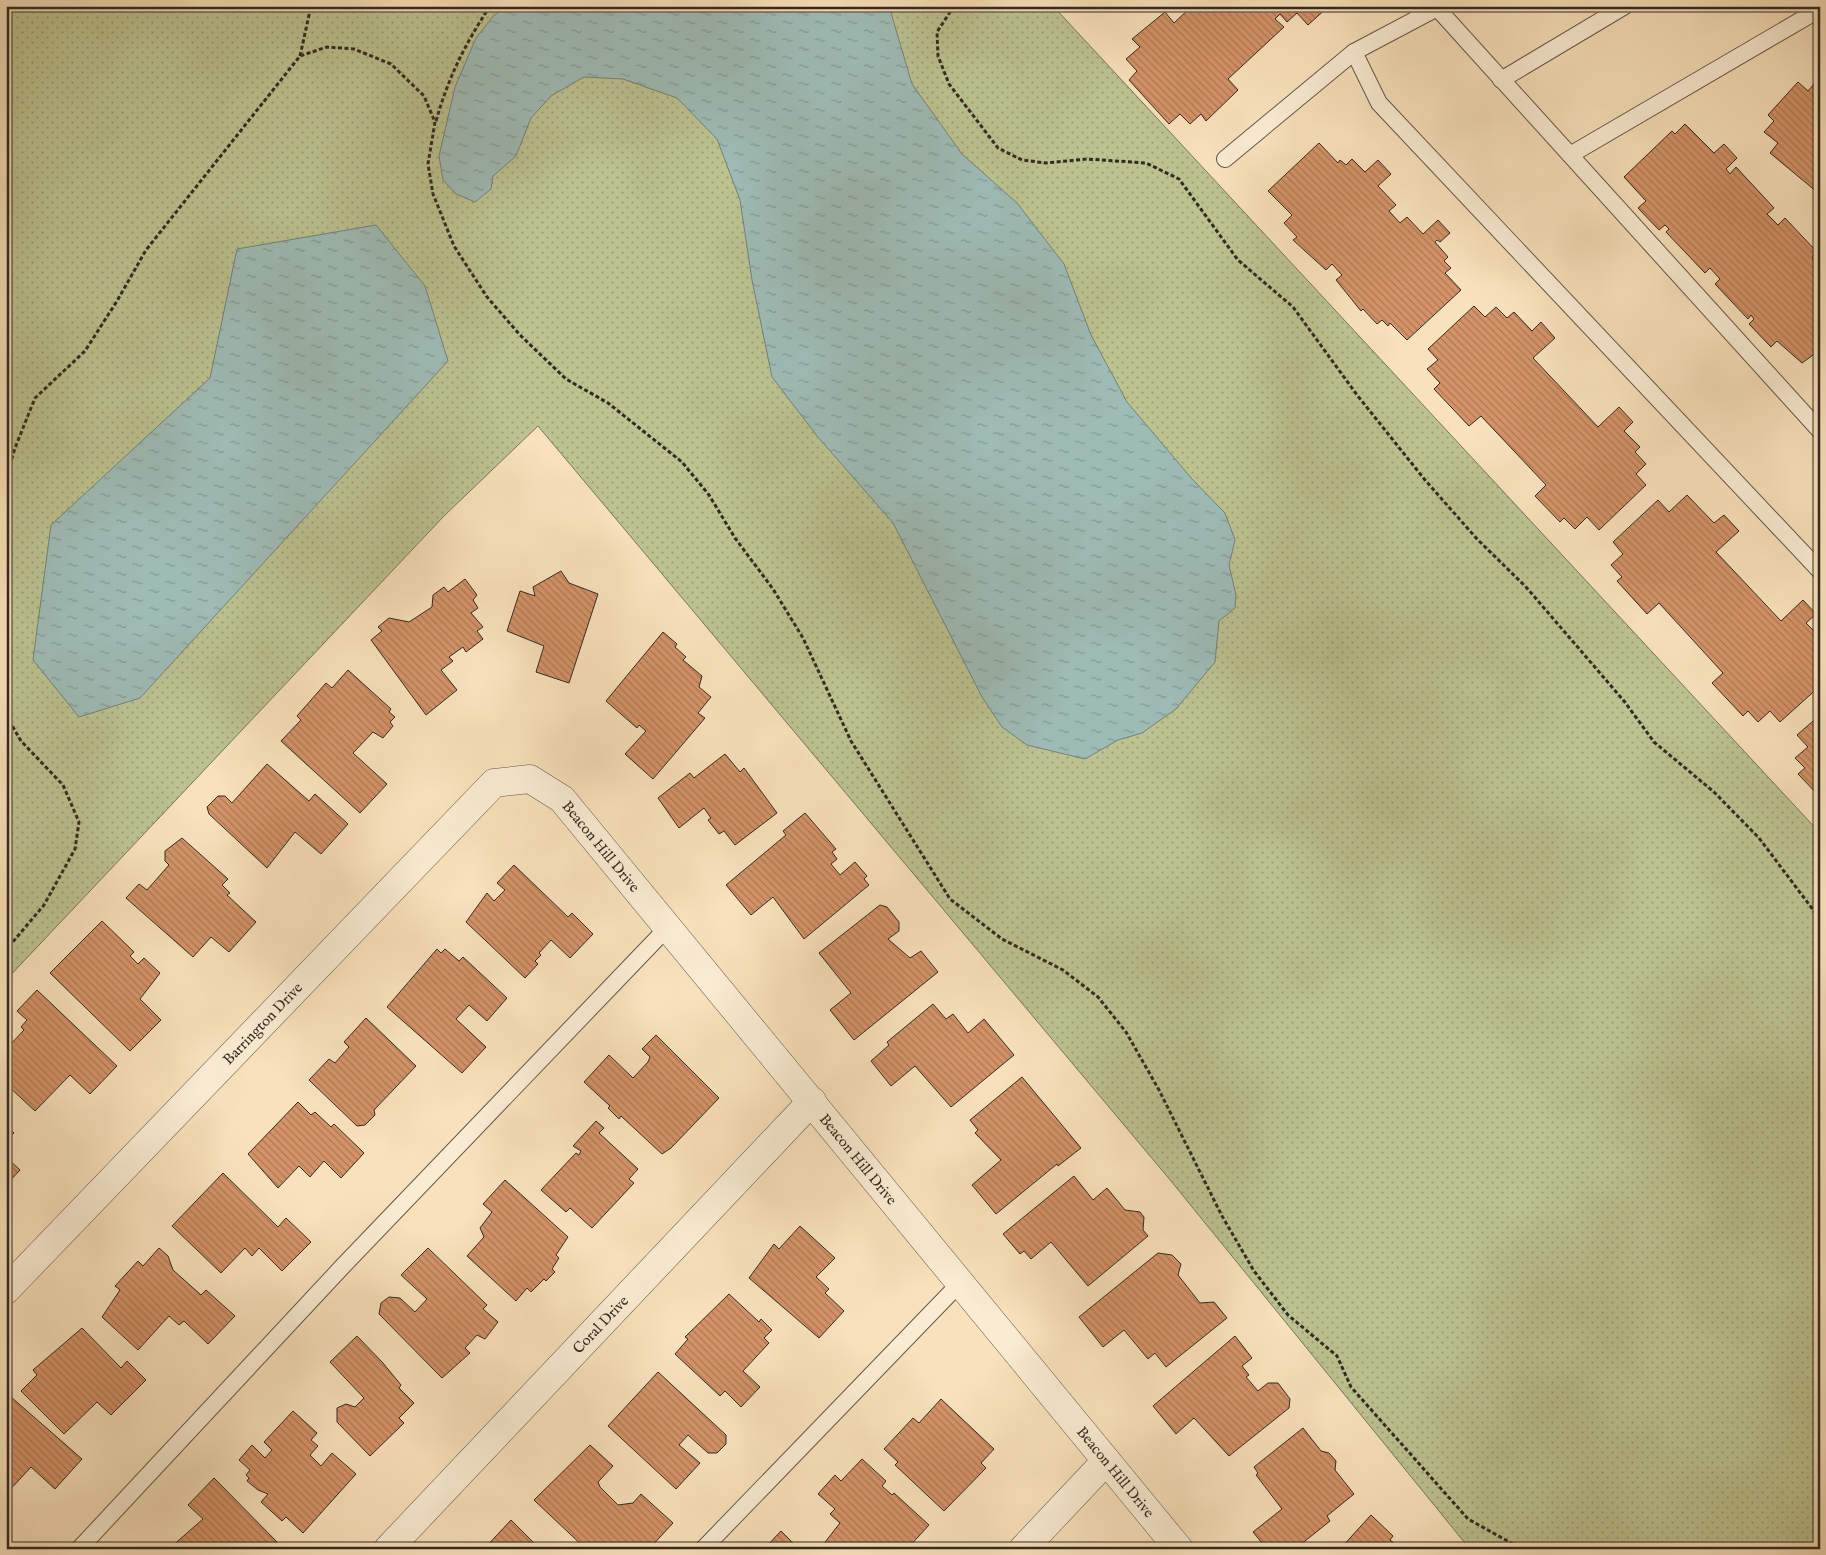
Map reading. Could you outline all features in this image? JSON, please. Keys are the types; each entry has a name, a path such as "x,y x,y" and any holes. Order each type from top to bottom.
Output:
{"street":[{"name":"Beacon Hill Drive","path":"530,779 562,799 1179,1549"},
{"name":"Barrington Drive","path":"6,1290 494,783 530,779"},
{"name":"Coral Drive","path":"388,1549 812,1101"},
{"path":"1023,1549 1106,1461"}],"lane":[{"path":"1501,80 1625,6"},
{"path":"1225,159 1354,52 1439,7 1501,80 1820,431"},
{"path":"1570,155 1820,9"},
{"path":"1354,52 1379,103 1820,571"},
{"path":"78,1549 349,1260 668,927"},
{"path":"703,1549 960,1282"}],"path":[{"path":"6,478 15,448 35,398 85,351 117,301 146,250 300,56 311,6"},
{"path":"490,6 468,39 448,79 436,122 428,164 433,194 454,246 487,297 520,334 566,378 608,403 682,462 709,495 735,538 773,589 803,638 850,741 950,899 1002,939 1063,970 1098,997 1126,1032 1159,1090 1222,1216 1254,1271 1288,1315 1337,1356 1351,1387 1468,1519 1522,1549"},
{"path":"954,6 937,32 938,56 949,84 998,148 1022,160 1046,164 1087,159 1146,163 1179,179 1238,260 1293,306 1357,395 1425,480 1477,539 1532,594 1624,701 1654,742 1714,792 1759,838 1820,919"},
{"path":"300,56 327,47 354,49 391,64 424,96 436,122"},
{"path":"6,715 22,741 63,785 79,822 75,849 44,905 6,950"}],"green space":[{"path":"6,6 1053,6 1820,833 1820,1549 1469,1548 1171,1181 538,426 444,516 6,980"}],"water":[{"path":"510,6 889,6 912,84 962,154 1017,203 1064,264 1091,335 1127,402 1192,479 1225,513 1235,540 1229,565 1236,595 1235,608 1219,621 1215,662 1176,709 1142,733 1118,740 1085,759 1027,745 1002,727 982,697 893,523 817,436 772,377 752,280 740,200 717,139 677,98 623,79 584,77 551,96 531,118 516,156 493,176 491,189 475,202 456,194 443,180 439,156 455,87 476,38 494,15"},
{"path":"376,225 425,286 448,361 140,698 79,717 33,660 51,525 210,378 237,249"}],"building":[{"path":"1192,6 1329,6 1308,25 1297,13 1287,22 1280,14 1275,19 1284,27 1228,79 1238,90 1206,121 1201,114 1190,124 1180,114 1169,124 1129,80 1137,71 1126,59 1140,47 1132,39 1165,12 1174,23"},
{"path":"1820,77 1820,190 1817,192 1770,153 1778,143 1764,132 1774,121 1768,115 1798,82 1808,91"},
{"path":"1685,124 1714,153 1724,144 1737,158 1726,169 1730,174 1736,167 1774,208 1767,214 1778,225 1785,218 1817,252 1812,257 1816,262 1820,258 1820,350 1802,363 1777,341 1771,347 1749,324 1754,319 1751,315 1748,319 1715,284 1720,279 1710,268 1705,273 1666,232 1669,229 1665,225 1659,230 1638,208 1646,201 1624,177 1672,131 1675,134"},
{"path":"1319,143 1338,163 1340,160 1346,165 1352,159 1365,172 1378,160 1391,174 1378,186 1396,205 1389,211 1400,223 1407,217 1423,234 1438,220 1450,233 1440,242 1437,240 1435,242 1448,257 1444,261 1451,268 1445,273 1461,290 1407,340 1390,323 1388,326 1382,320 1377,324 1363,309 1361,311 1336,280 1342,275 1332,264 1326,270 1293,240 1297,237 1284,223 1292,215 1268,191"},
{"path":"1474,306 1485,317 1496,307 1507,318 1514,312 1532,331 1541,322 1555,338 1533,358 1598,427 1619,407 1633,422 1624,431 1640,447 1635,452 1646,464 1636,474 1646,485 1599,530 1587,517 1575,529 1564,518 1560,522 1535,496 1546,485 1481,416 1469,426 1434,389 1440,383 1427,369 1438,360 1428,349"},
{"path":"1687,495 1714,523 1724,515 1739,531 1716,552 1781,621 1803,600 1816,614 1806,623 1820,637 1820,644 1817,647 1820,650 1820,665 1816,668 1820,672 1820,686 1780,722 1770,711 1758,722 1748,711 1743,716 1712,683 1723,673 1659,603 1647,614 1617,581 1622,577 1611,565 1623,554 1613,542 1658,500 1669,512"},
{"path":"561,571 569,583 598,594 569,683 536,672 544,646 507,631 520,591 535,596 533,587"},
{"path":"465,579 477,595 473,600 478,608 471,613 483,627 477,631 483,639 466,652 463,647 449,657 453,661 441,670 457,690 426,715 371,640 382,631 378,627 389,618 409,622 432,607 433,595 444,587 448,592"},
{"path":"663,632 677,644 675,647 686,657 683,660 702,676 699,687 711,697 698,713 705,718 653,779 625,754 646,731 639,725 637,728 606,701"},
{"path":"348,670 391,709 389,712 395,717 390,722 393,726 383,738 373,732 353,753 387,784 360,813 281,741 301,720 297,716 326,683 332,688"},
{"path":"1820,715 1820,797 1798,774 1805,768 1795,758 1808,747 1797,735"},
{"path":"725,754 740,772 744,768 777,813 735,845 724,831 719,834 708,820 711,818 704,808 679,828 658,798 690,773 694,778"},
{"path":"267,764 309,801 315,794 348,824 321,854 295,832 267,868 209,814 207,807 218,796 225,796 232,803"},
{"path":"805,813 836,849 832,852 837,859 831,864 840,875 855,862 867,876 864,879 869,885 804,939 773,897 751,915 726,885 786,835 783,831"},
{"path":"182,838 228,879 222,885 230,893 227,895 256,922 229,952 211,937 193,957 126,898 139,884 147,890 169,865 165,861 165,851"},
{"path":"514,865 568,917 572,913 593,934 570,958 551,940 539,953 541,955 535,961 538,964 525,978 466,922 487,893 494,901 505,890 497,883"},
{"path":"880,905 887,907 899,922 899,931 888,939 910,958 921,951 938,972 854,1040 830,1010 851,993 819,953"},
{"path":"102,921 134,952 130,956 138,964 144,958 160,973 140,999 161,1020 130,1051 50,973"},
{"path":"437,949 441,953 445,949 459,961 463,957 507,998 487,1021 469,1005 456,1019 486,1047 462,1073 387,1007"},
{"path":"37,990 117,1066 90,1094 70,1075 35,1111 6,1084 6,1041 10,1045 24,1030 21,1027 27,1020 17,1011"},
{"path":"933,1004 946,1019 953,1014 968,1033 984,1019 1014,1055 951,1107 915,1066 891,1086 871,1061 889,1045 887,1042"},
{"path":"366,1018 416,1066 374,1110 375,1115 365,1125 357,1126 309,1080 329,1059 335,1063 349,1047 344,1042"},
{"path":"656,1035 719,1098 671,1148 662,1154 621,1116 619,1119 608,1108 610,1106 584,1082 609,1055 633,1078 648,1062 650,1057 642,1049"},
{"path":"1022,1077 1081,1148 1058,1166 1057,1164 996,1214 972,1185 1001,1160 975,1133 978,1130 970,1120"},
{"path":"298,1102 311,1115 315,1112 331,1127 334,1124 364,1153 341,1178 324,1161 310,1177 299,1166 278,1188 248,1154"},
{"path":"596,1121 604,1128 599,1133 638,1169 629,1179 634,1183 592,1228 570,1208 566,1212 541,1190 576,1153 579,1155 581,1151 573,1146"},
{"path":"6,1126 14,1133 6,1141"},
{"path":"6,1157 20,1170 6,1185"},
{"path":"223,1173 278,1227 286,1218 311,1242 282,1271 259,1248 252,1256 245,1248 221,1273 172,1226"},
{"path":"1074,1176 1093,1200 1107,1188 1125,1210 1140,1212 1144,1217 1143,1230 1148,1236 1088,1286 1051,1242 1031,1259 1024,1251 1020,1254 1003,1234"},
{"path":"505,1180 568,1237 556,1255 559,1258 552,1269 555,1272 546,1281 544,1279 531,1292 527,1288 516,1301 467,1256 484,1237 480,1228 492,1212 483,1204"},
{"path":"800,1226 835,1258 816,1277 829,1289 825,1293 844,1311 819,1338 749,1278 774,1244 779,1249"},
{"path":"159,1248 168,1256 173,1270 201,1295 206,1290 235,1316 208,1344 184,1321 179,1325 169,1316 138,1350 102,1317 120,1290 115,1286 138,1261 143,1266"},
{"path":"428,1248 487,1305 483,1309 498,1322 485,1339 477,1335 465,1348 470,1353 442,1378 379,1314 381,1303 389,1297 400,1298 415,1312 427,1299 401,1275"},
{"path":"1158,1253 1172,1255 1181,1264 1178,1275 1200,1303 1214,1302 1227,1318 1166,1367 1155,1353 1148,1359 1124,1330 1103,1347 1079,1317"},
{"path":"729,1294 759,1322 761,1319 772,1330 764,1338 769,1343 743,1371 760,1387 741,1407 725,1391 720,1396 675,1354 688,1339 685,1337"},
{"path":"82,1328 121,1368 127,1361 146,1380 111,1415 97,1402 64,1434 21,1391 37,1375 33,1370"},
{"path":"357,1336 383,1363 401,1385 399,1388 414,1403 399,1418 404,1423 370,1456 337,1422 337,1408 346,1404 355,1407 364,1398 330,1362"},
{"path":"1235,1336 1252,1358 1242,1366 1249,1375 1246,1377 1258,1391 1268,1383 1278,1383 1290,1399 1289,1408 1229,1456 1194,1418 1176,1434 1153,1406"},
{"path":"658,1372 726,1435 726,1444 717,1453 708,1453 688,1435 679,1445 700,1463 676,1489 608,1426"},
{"path":"11,1397 82,1459 55,1489 31,1467 6,1494 6,1402"},
{"path":"941,1399 994,1449 981,1463 986,1468 944,1511 895,1465 898,1462 884,1449 913,1418 919,1423"},
{"path":"293,1411 317,1433 311,1440 318,1446 310,1455 321,1466 332,1453 356,1474 303,1533 286,1517 282,1521 261,1502 268,1494 258,1490 247,1481 249,1478 246,1475 250,1470 239,1460 252,1445 265,1458 272,1450 264,1442"},
{"path":"1303,1428 1321,1451 1329,1453 1336,1461 1335,1470 1354,1494 1327,1516 1330,1521 1295,1549 1267,1549 1253,1532 1282,1509 1256,1475 1258,1473 1254,1467"},
{"path":"590,1445 613,1466 598,1482 600,1487 618,1505 633,1503 641,1494 673,1523 649,1549 586,1549 534,1500"},
{"path":"862,1459 886,1481 882,1486 892,1495 894,1493 929,1525 907,1549 825,1549 822,1546 840,1523 830,1514 835,1509 818,1494 835,1475 841,1481"},
{"path":"214,1478 277,1542 270,1549 171,1547 203,1519 188,1505"},
{"path":"1371,1515 1393,1536 1390,1540 1401,1549 1340,1549"},
{"path":"511,1520 540,1549 484,1549"},
{"path":"781,1531 799,1549 764,1549"},
{"path":"6,1539 16,1549 6,1549"}]}
